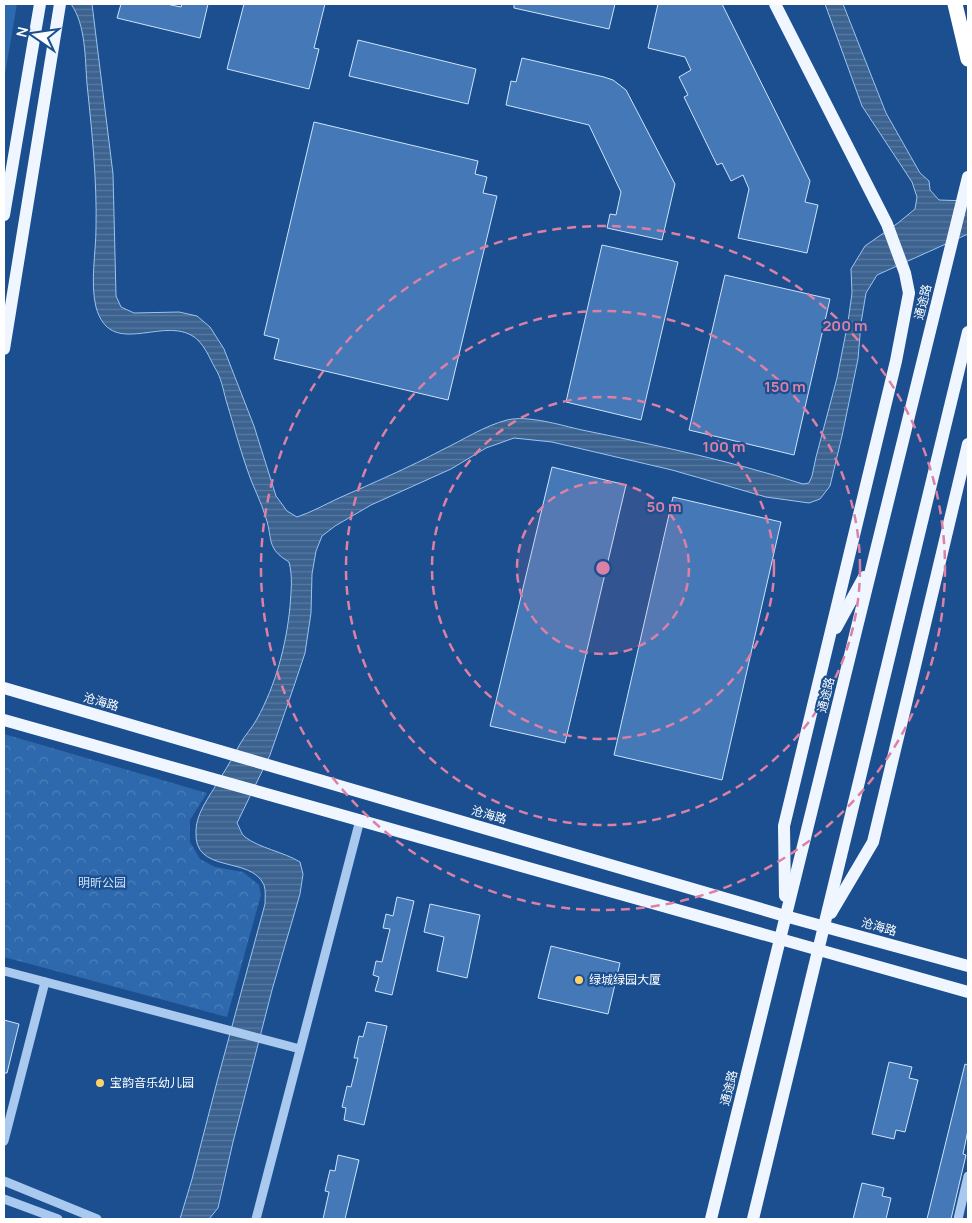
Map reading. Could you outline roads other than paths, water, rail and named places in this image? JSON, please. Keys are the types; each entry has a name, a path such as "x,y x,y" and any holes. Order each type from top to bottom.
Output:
{"highway":[{"path":"955,4 968,59"}],"main road":[{"path":"4,215 40,4"},
{"path":"4,349 60,4"},
{"path":"775,4 887,224 905,272 909,293 896,362 784,826 785,916"},
{"name":"通途路","path":"711,1219 968,177"},
{"path":"753,1219 968,332"},
{"path":"824,926 873,842 968,444"},
{"path":"828,642 873,562"},
{"name":"沧海路","path":"4,688 785,916 968,966"},
{"path":"4,720 968,992"}],"street":[{"path":"256,1219 360,820"},
{"path":"4,971 300,1050"},
{"path":"4,1140 45,982"},
{"path":"958,1219 968,1176"},
{"path":"4,1182 97,1219"},
{"path":"4,1199 58,1219"}],"place":[{"name":"绿城绿园大厦","path":"579,980"},
{"name":"宝韵音乐幼儿园","path":"100,1083"}],"park label":[{"name":"明昕公园","path":"102,883"}]}
